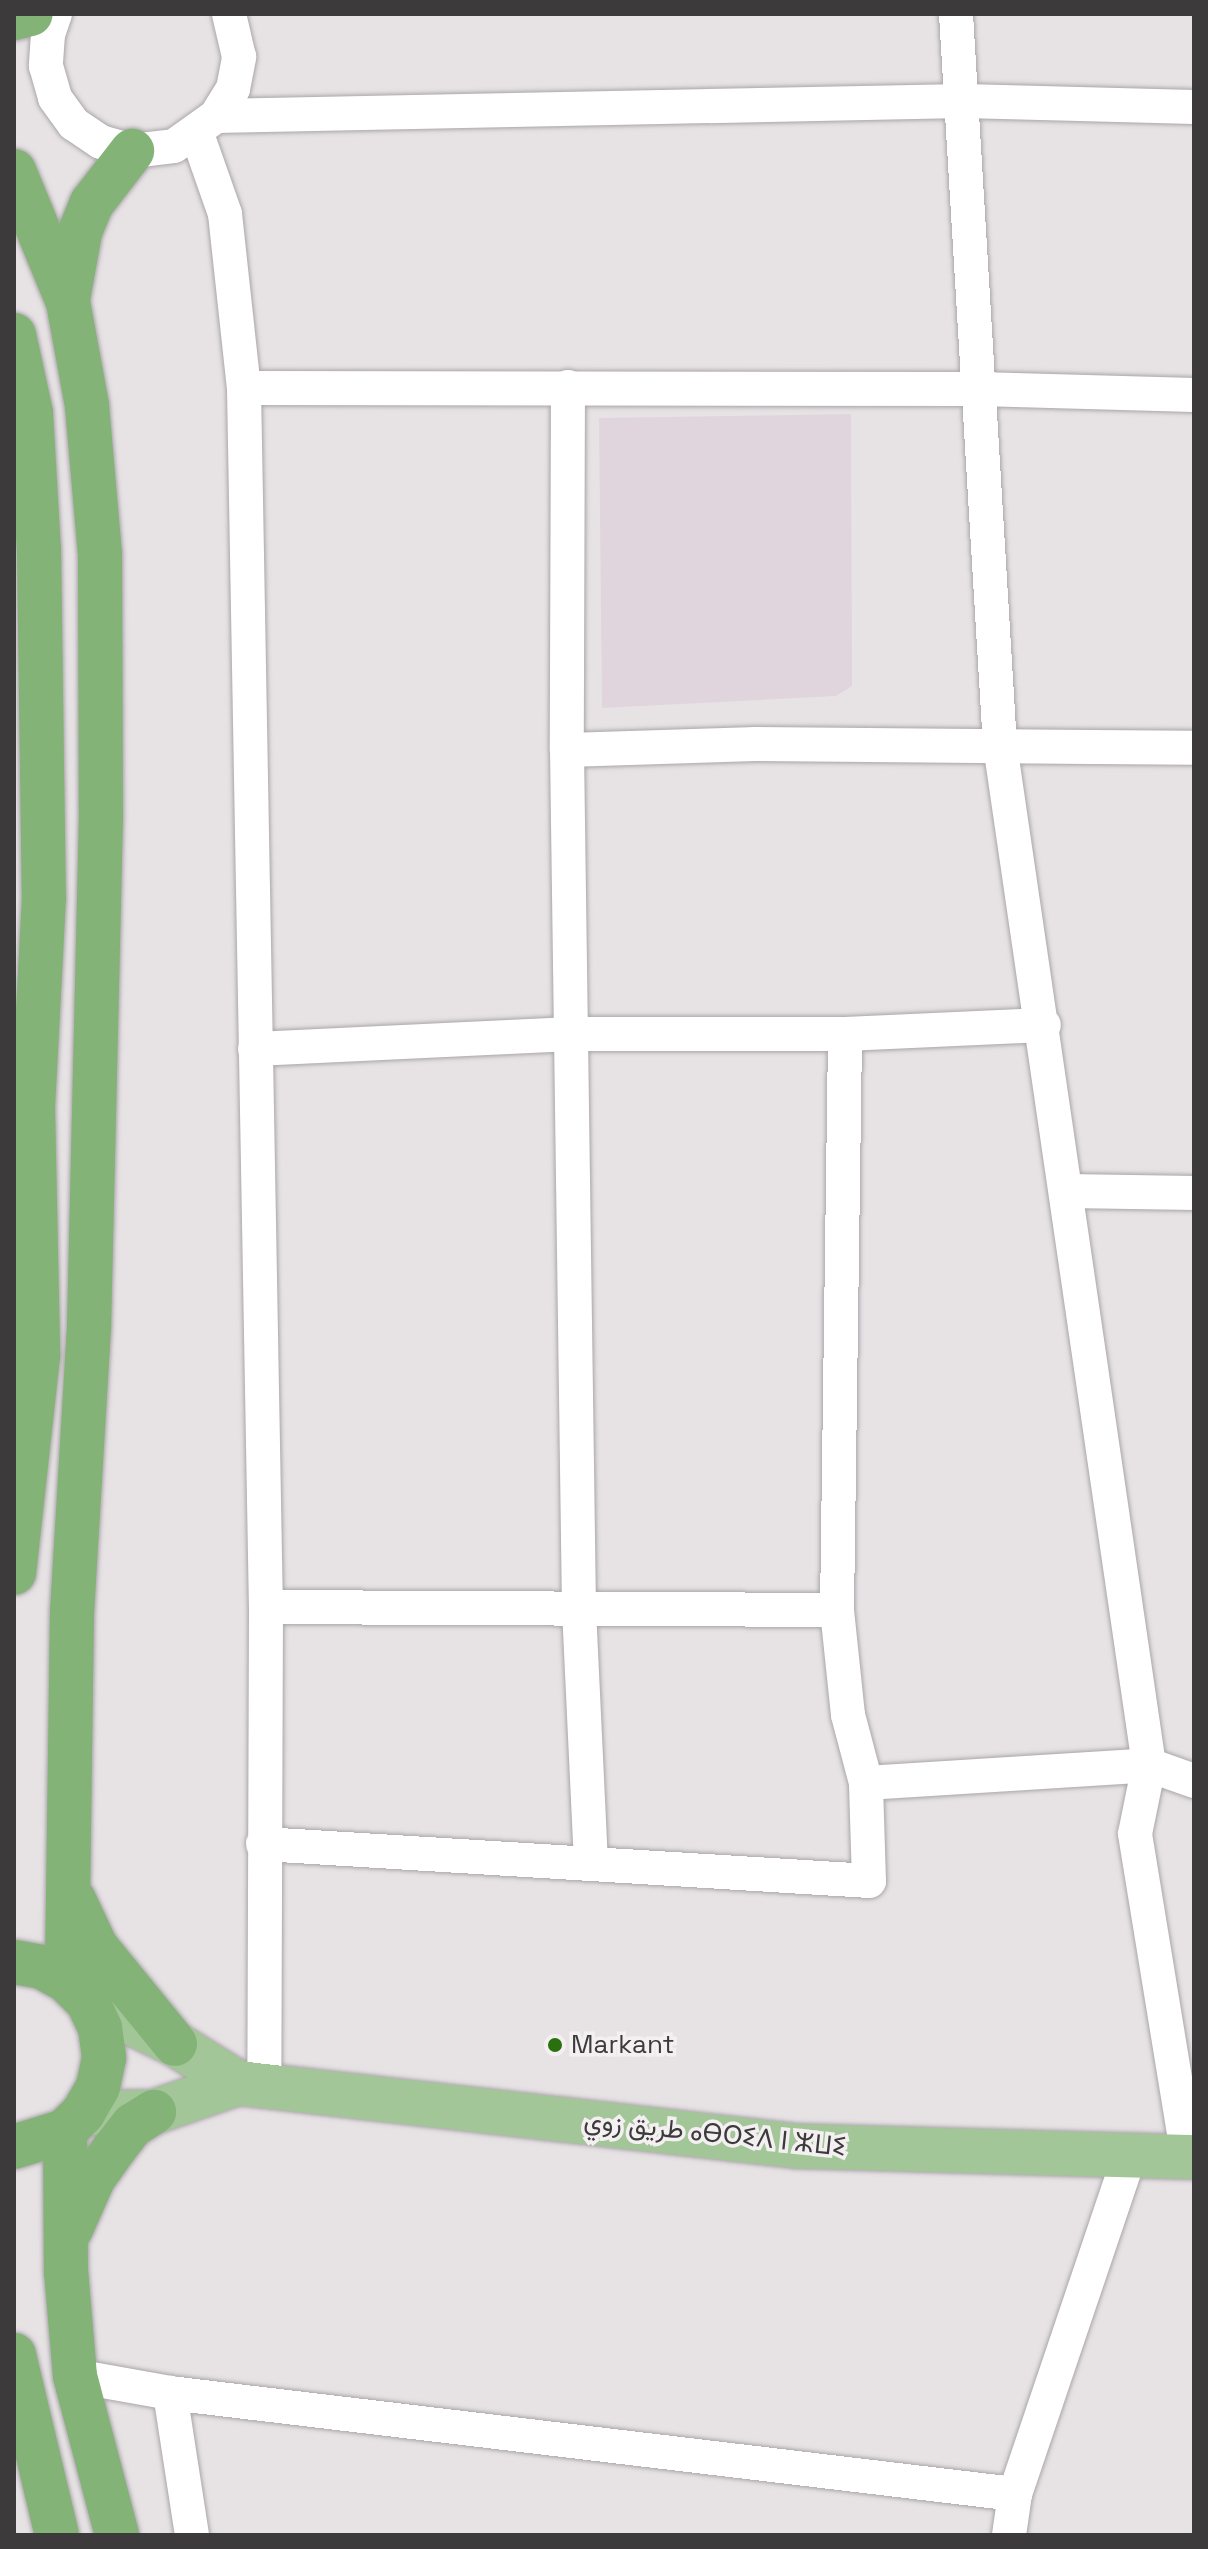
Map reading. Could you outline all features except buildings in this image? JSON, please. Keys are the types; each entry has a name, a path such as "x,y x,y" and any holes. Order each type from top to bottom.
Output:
{"highway":[{"path":"14,18 31,14"},
{"path":"68,302 80,232 92,203 132,151"},
{"path":"14,171 68,302 87,406 100,554 101,785 89,1327 72,1612 71,1893 77,1991"},
{"path":"14,335 31,413 39,550 44,897 33,1108 38,1356 14,1573"},
{"path":"71,1893 96,1947 175,2044"},
{"path":"14,1962 42,1967 77,1991 100,2028 104,2058 98,2087 74,2122 67,2239 75,2376 117,2535"},
{"path":"67,2239 93,2179 133,2125 154,2112"},
{"path":"14,2147 74,2122"},
{"path":"14,2355 57,2535"}],"main road":[{"path":"77,1991 251,2084"},
{"name":"طريق زوي ⴰⴱⵔⵉⴷ ⵏ ⵣⵡⵉ","path":"251,2084 796,2146 1191,2156"},
{"path":"74,2122 154,2112 251,2084"}],"street":[{"path":"55,14 48,34 46,66 55,98 74,124 92,136 132,151 174,146 207,125 233,89 239,57 229,14"},
{"path":"956,14 964,101 1000,745 1069,1191 1149,1765 1135,1834 1191,2156"},
{"path":"207,125 964,101 1194,107"},
{"path":"207,125 225,214 244,388 266,1607 263,1844 251,2084"},
{"path":"568,387 567,750 579,1609 591,1862"},
{"path":"244,388 979,389 1194,395"},
{"path":"567,750 1000,745 1194,748"},
{"path":"255,1049 572,1034 845,1034 1044,1025"},
{"path":"263,1844 869,1881 866,1783 848,1715 837,1610 845,1034"},
{"path":"1069,1191 1194,1193"},
{"path":"266,1607 837,1610"},
{"path":"866,1783 1149,1765 1194,1781"},
{"path":"1009,2535 1015,2494 1130,2155"},
{"path":"75,2376 170,2393 1015,2494"},
{"path":"170,2393 192,2535"}],"shaded area":[{"path":"851,414 852,686 836,696 602,708 599,418"}],"place":[{"name":"Markant","path":"555,2045"}]}
